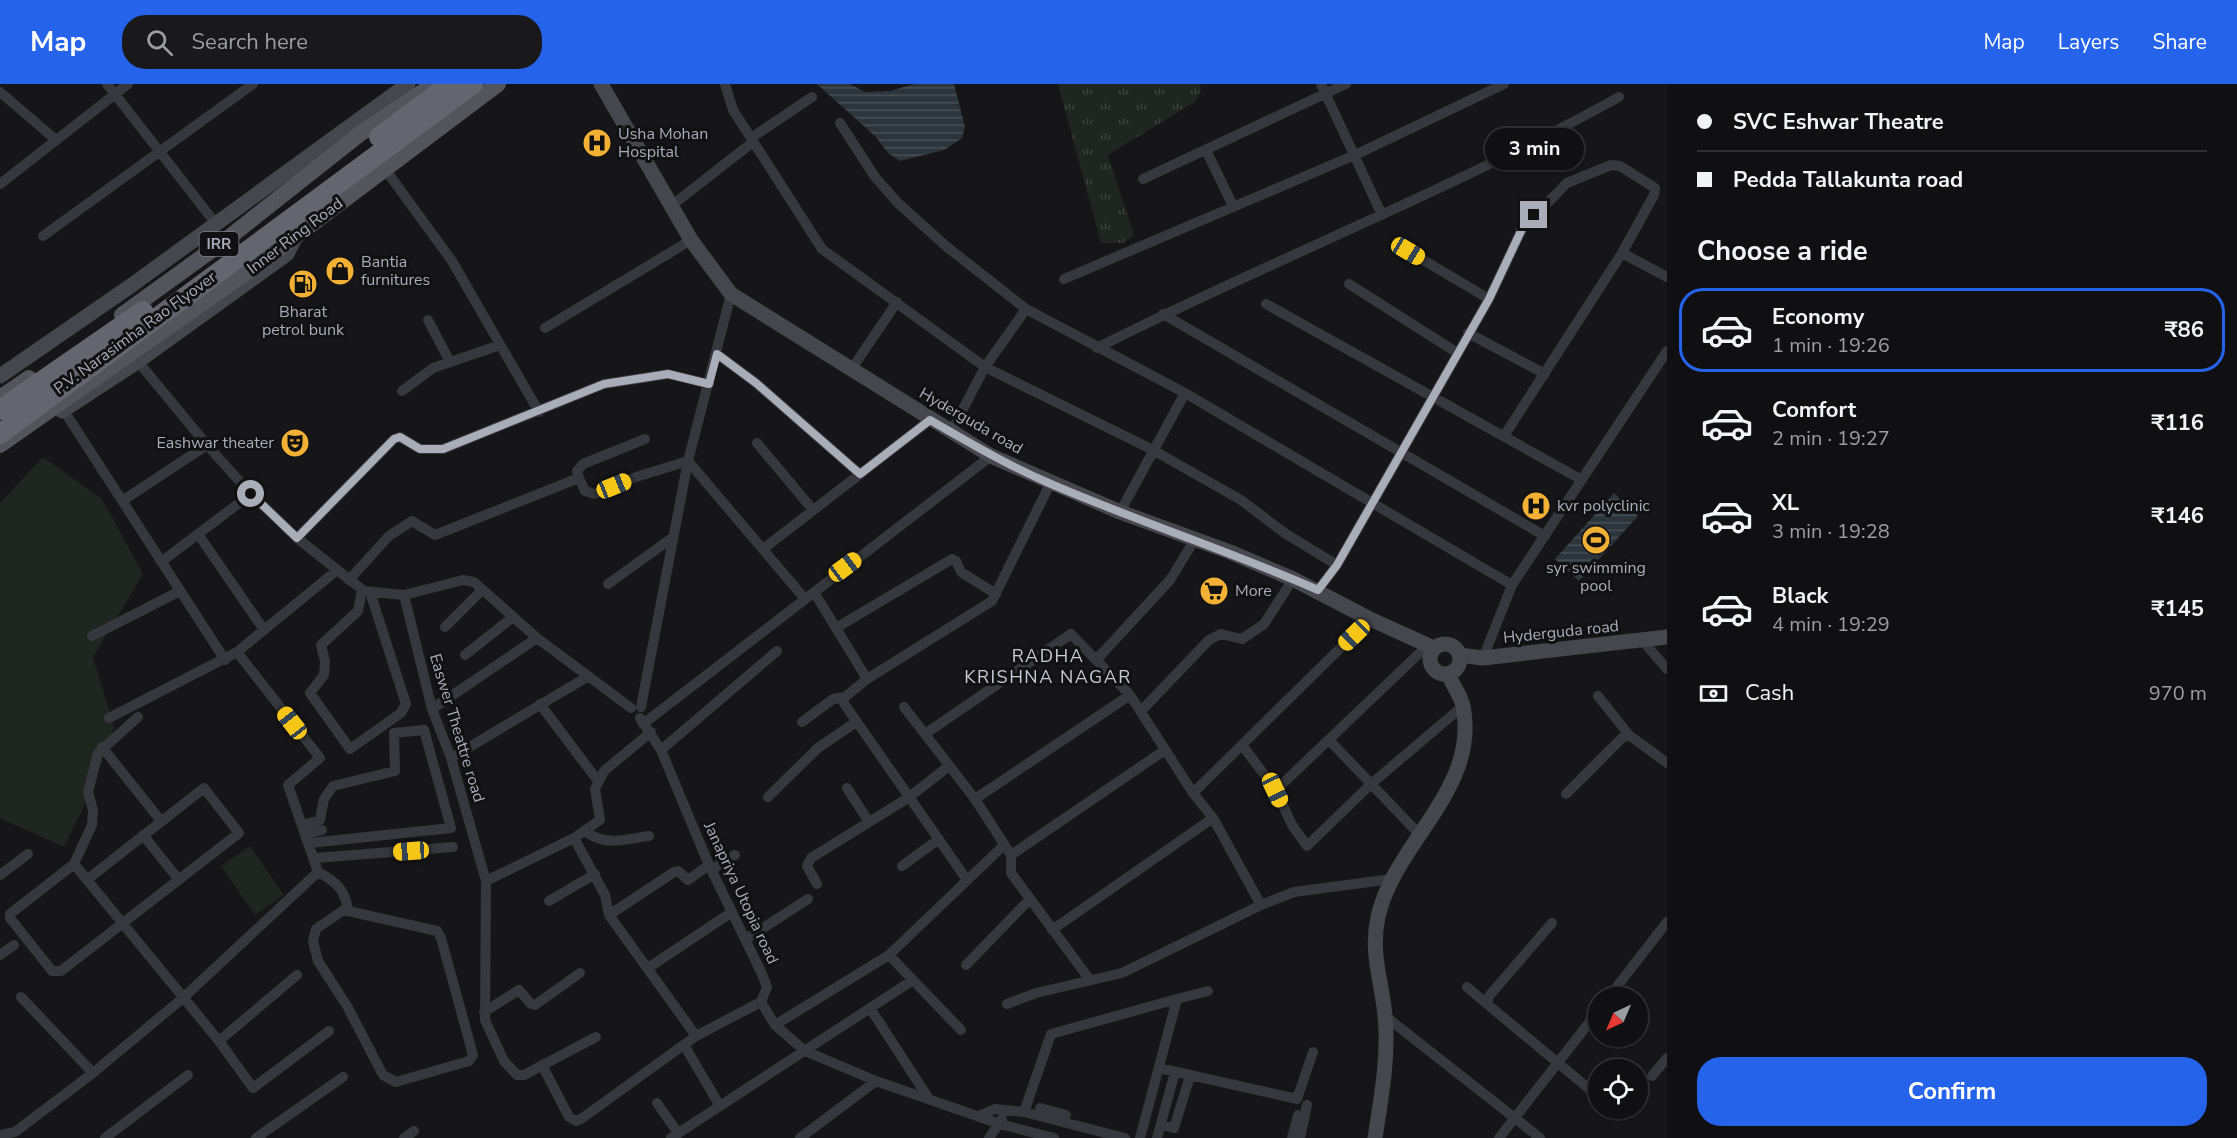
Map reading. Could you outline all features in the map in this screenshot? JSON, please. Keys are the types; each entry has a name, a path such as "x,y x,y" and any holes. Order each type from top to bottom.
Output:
{"highway":[{"name":"P.V. Narasimha Rao Flyover","path":"0,411 139,315 450,84"},
{"name":"P.V. Narasimha Rao Flyover","path":"0,434 473,84"}],"main road":[{"name":"IRR","path":"0,398 112,322 227,239 361,133 434,84"},
{"name":"Inner Ring Road","path":"0,444 134,357 498,84"}],"street":[{"path":"107,84 216,224"},
{"path":"0,184 128,84"},
{"path":"43,236 253,84"},
{"path":"0,376 216,224 408,84"},
{"path":"725,84 733,110 822,249 985,367 1154,450 1241,500 1286,534 1337,565"},
{"path":"1143,180 1323,89 1346,84"},
{"path":"1064,279 1355,155 1504,84"},
{"name":"Hyderguda road","path":"602,85 670,206 691,240 731,294 991,456 1050,484 1293,579 1370,619 1431,647"},
{"path":"1323,89 1382,215"},
{"path":"0,92 56,140"},
{"path":"670,206 752,140 812,97"},
{"path":"1097,348 1163,314 1537,142 1619,97"},
{"path":"840,123 876,177 898,203 947,247 1026,309 1185,393 1512,585"},
{"path":"1206,150 1233,206"},
{"path":"1318,590 1337,565 1456,352 1489,299 1522,229 1567,183 1611,165 1620,166 1655,188 1622,253 1504,436"},
{"path":"385,169 452,261 539,412"},
{"path":"545,327 691,240"},
{"path":"1408,251 1489,299"},
{"path":"1622,253 1667,278"},
{"path":"1349,284 1456,352"},
{"path":"641,718 672,538 688,461 731,294"},
{"path":"851,370 897,302"},
{"path":"1266,304 1582,480"},
{"path":"951,432 985,367 1026,309"},
{"path":"1163,314 1545,536"},
{"path":"428,320 450,362"},
{"path":"112,322 134,357 251,494 336,571 366,591 404,595 464,580 474,582 537,638 641,718"},
{"path":"1468,333 1545,374"},
{"path":"402,391 433,368 500,345"},
{"path":"1483,658 1512,585 1667,351"},
{"path":"717,354 756,383 860,474"},
{"path":"297,538 394,439 400,437 420,449 443,449 604,384 651,375 668,374 709,384"},
{"path":"1120,512 1185,393"},
{"path":"0,453 61,406 225,660"},
{"path":"763,549 930,420"},
{"path":"645,439 583,464 577,471 585,491 595,494 636,477 688,461"},
{"path":"757,443 813,510"},
{"path":"122,501 207,445"},
{"path":"486,881 594,826 601,816 596,806 595,789 598,781 641,718 809,595 991,456"},
{"path":"688,461 763,549 809,595 836,628 867,679"},
{"path":"349,580 389,536 407,523 418,523 423,529 435,535 579,478"},
{"path":"802,722 833,699 845,697 867,679 992,601 1050,484"},
{"path":"161,562 251,494"},
{"path":"198,534 264,630"},
{"path":"608,584 672,538"},
{"path":"1097,659 1170,580 1195,539"},
{"path":"836,628 952,559 956,561 961,572 996,594"},
{"path":"109,718 225,660 336,571"},
{"path":"1141,711 1209,640 1221,634 1242,639 1264,624 1293,579"},
{"path":"445,627 483,590"},
{"path":"92,636 180,591"},
{"path":"366,591 406,704 401,713 350,749 310,693 324,675 325,661 320,650 323,641 358,611 366,591"},
{"name":"Easwer Theattre road","path":"404,595 432,709 452,758 486,881 484,1012 492,1038 504,1061 517,1075 524,1075 596,1037"},
{"path":"359,604 373,607"},
{"path":"465,655 513,617"},
{"path":"1193,793 1370,619"},
{"path":"925,734 1071,634 1130,695 1193,793 1213,818 1261,905"},
{"name":"Hyderguda road","path":"1459,655 1483,658 1667,637"},
{"path":"432,709 537,638"},
{"path":"1643,641 1667,669"},
{"path":"1275,790 1431,647 1448,644 1456,649 1459,655 1456,668 1448,674 1438,672 1431,666 1431,647"},
{"path":"661,750 777,651"},
{"path":"237,652 320,758 288,785 316,858 318,872 340,887 347,897 348,911"},
{"path":"1375,1138 1384,1081 1385,1016 1375,964 1378,917 1392,879 1438,807 1457,772 1464,736 1463,706 1448,674"},
{"path":"452,758 587,677"},
{"path":"975,799 1130,695"},
{"path":"1598,696 1629,735 1667,763"},
{"path":"845,697 844,706 967,880"},
{"path":"540,704 598,781"},
{"path":"1242,745 1275,790 1292,825 1307,846 1371,784 1463,706"},
{"path":"904,707 975,799 1003,846 1011,855 1011,873 1090,980"},
{"path":"88,879 204,788 239,831 236,836 61,971 52,971 10,918 10,914 74,864 92,825 93,810 88,792 98,753 138,717"},
{"name":"Janapriya Utopia road","path":"641,718 661,750 710,867 767,987 761,1002"},
{"path":"768,797 818,748 856,722"},
{"path":"306,834 323,830 451,828 424,730 394,733 395,771 333,786 324,799 323,830"},
{"path":"1566,794 1622,738 1629,735"},
{"path":"1330,741 1419,834"},
{"path":"102,747 161,821"},
{"path":"1011,855 1165,750"},
{"path":"817,884 807,862 908,798 949,766"},
{"path":"847,789 869,822"},
{"path":"1052,930 1213,818"},
{"path":"306,834 323,830"},
{"path":"585,831 596,840 604,842 649,836"},
{"path":"143,835 179,880"},
{"path":"574,838 606,895 609,915 696,1036"},
{"path":"902,866 939,839"},
{"path":"775,1024 889,955 1003,846"},
{"path":"316,858 453,847"},
{"path":"0,875 28,854"},
{"path":"609,915 674,872 678,871 688,880 735,855"},
{"path":"74,864 219,1041 253,1088 329,1031"},
{"path":"6,1136 93,1073 183,998 318,872"},
{"path":"549,901 595,874"},
{"path":"1007,1004 1036,993 1122,973 1261,905 1294,892 1392,879"},
{"path":"966,965 1030,899"},
{"path":"746,939 808,900"},
{"path":"342,911 348,911 437,931 441,938 473,1055 469,1061 396,1082 383,1075 347,1006 318,962 313,941 316,929 342,911"},
{"path":"648,968 732,912"},
{"path":"1487,1004 1489,996 1552,923"},
{"path":"1617,987 1665,927"},
{"path":"0,955 14,945"},
{"path":"889,955 961,1030"},
{"path":"484,1012 519,990 531,1004 535,1005 580,973"},
{"path":"219,1041 297,975"},
{"path":"657,1103 675,1136 913,980"},
{"path":"1467,987 1588,1088"},
{"path":"1025,1108 1050,1034 1208,991"},
{"path":"21,997 93,1073"},
{"path":"1140,1138 1178,999"},
{"path":"542,1065 569,1117 576,1121 696,1036 761,1002 775,1024 805,1051 876,1081 1000,1124 1054,1138"},
{"path":"870,1008 929,1099"},
{"path":"1385,1016 1515,1116 1540,1138"},
{"path":"1498,1138 1588,1024"},
{"path":"684,1045 720,1106"},
{"path":"1159,1068 1297,1099 1313,1052"},
{"path":"1652,1076 1667,1058"},
{"path":"1158,1138 1175,1072"},
{"path":"105,1138 188,1075"},
{"path":"1145,1115 1161,1123 1173,1133 1190,1076"},
{"path":"256,1138 343,1077"},
{"path":"800,1138 876,1081"},
{"path":"978,1116 995,1109 1025,1108 1125,1138"},
{"path":"1292,1138 1303,1109 1300,1138"},
{"path":"989,1138 1000,1124 1004,1110"},
{"path":"1039,1112 1114,1129"},
{"path":"404,1138 414,1131"}],"green space":[{"path":"1058,84 1200,84 1201,89 1196,101 1108,155 1134,235 1123,243 1101,243"},
{"path":"43,457 102,499 143,574 93,657 114,727 90,794 64,847 0,818 0,503"},
{"path":"250,846 284,895 255,915 221,866"}],"shaded area":[{"path":"817,84 850,84 865,92 890,91 914,84 954,84 965,127 962,138 944,150 900,161 888,153 876,137"},
{"path":"1614,493 1638,516 1579,581 1555,559"}],"place":[{"name":"Usha Mohan Hospital","path":"597,143"},
{"name":"Bantia furnitures","path":"340,271"},
{"name":"Bharat petrol bunk","path":"303,284"},
{"name":"Eashwar theater","path":"295,443"},
{"name":"kvr polyclinic","path":"1536,506"},
{"name":"syr swimming pool","path":"1596,540"},
{"name":"More","path":"1214,591"}],"district":[{"name":"RADHA KRISHNA NAGAR","path":"1048,666"}],"route":[{"path":"251,494 297,538 394,439 400,437 420,449 430,451 443,449 604,384 651,375 668,374 709,384 717,354 756,383 860,474 930,420 991,456 1050,484 1230,552 1318,590 1337,565 1456,352 1489,299 1522,229 1534,215"}]}
